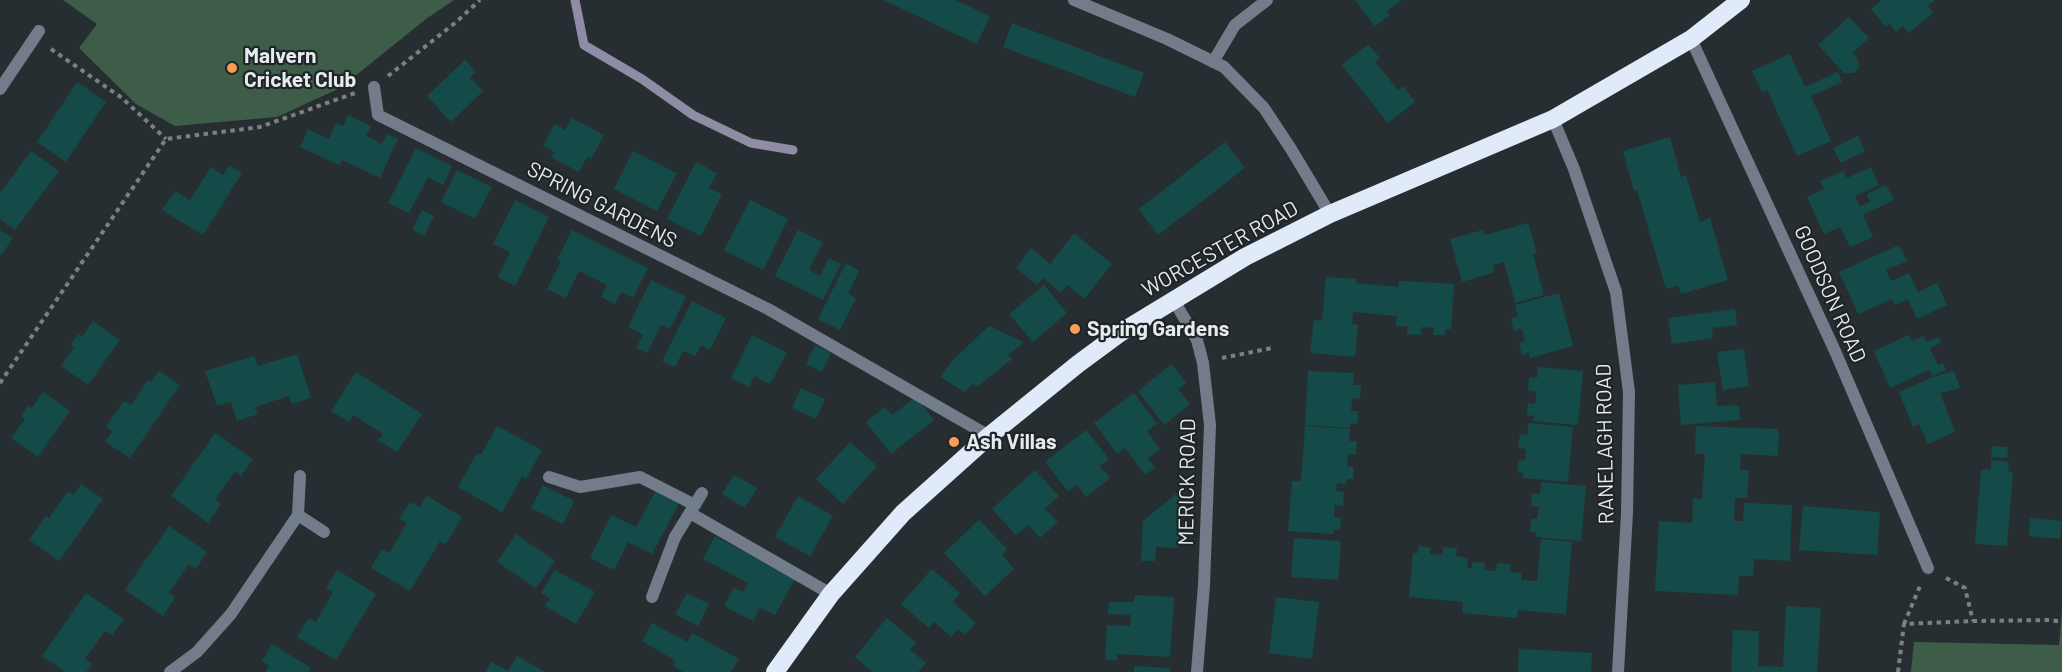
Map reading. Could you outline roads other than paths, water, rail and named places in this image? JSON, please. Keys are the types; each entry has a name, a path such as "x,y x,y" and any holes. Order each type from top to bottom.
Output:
{"highway":[{"name":"WORCESTER ROAD","path":"775,672 831,594 903,513 989,436 1120,333 1245,257 1330,214 1553,119 1691,39 1741,0"}],"street":[{"path":"1074,0 1167,39 1224,67 1264,108 1292,149 1330,214"},
{"path":"1213,62 1234,25 1267,0"},
{"path":"0,89 38,35"},
{"name":"GOODSON ROAD","path":"1691,39 1835,351 1928,568"},
{"name":"SPRING GARDENS","path":"374,87 378,115 768,309 989,436"},
{"name":"RANELAGH ROAD","path":"1553,119 1574,169 1616,292 1629,392 1627,513 1618,672"},
{"name":"MERICK ROAD","path":"1173,299 1197,339 1203,363 1210,425 1204,585 1197,672"},
{"path":"170,672 197,652 231,614 298,515 300,476"},
{"path":"549,477 580,487 640,477 831,594"},
{"path":"652,597 675,537 702,493"},
{"path":"298,515 324,532"}],"waterway":[{"path":"575,0 584,45 642,79 693,115 751,143 793,150"}],"place":[{"name":"Malvern Cricket Club","path":"232,68"},
{"name":"Spring Gardens","path":"1075,329"},
{"name":"Ash Villas","path":"954,442"}]}
